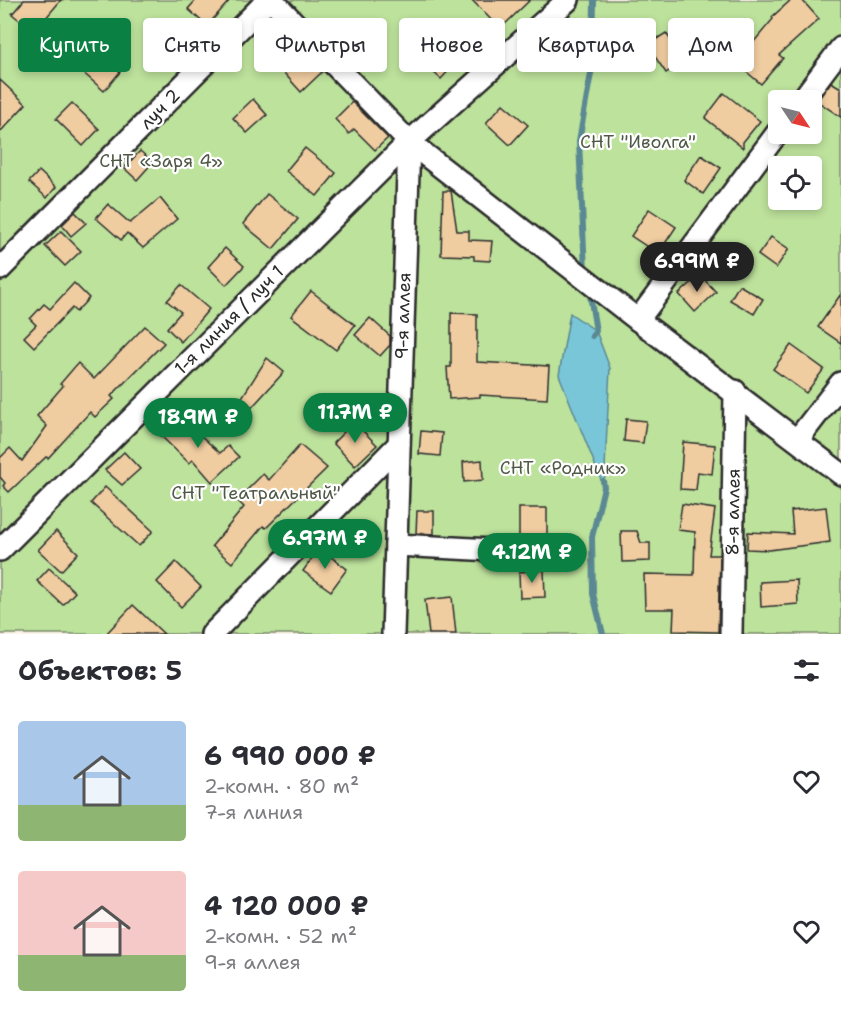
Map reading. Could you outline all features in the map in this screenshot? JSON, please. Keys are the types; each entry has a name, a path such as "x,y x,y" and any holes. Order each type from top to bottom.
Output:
{"street":[{"path":"270,0 409,142 841,474"},
{"name":"луч 2","path":"0,269 270,0"},
{"name":"1-я линия / луч 1","path":"0,550 409,142 568,0"},
{"path":"810,90 841,48"},
{"name":"9-я аллея","path":"393,634 409,142"},
{"path":"638,320 769,144"},
{"path":"798,439 841,383"},
{"name":"8-я аллея","path":"731,634 735,391"},
{"path":"212,634 399,444"},
{"path":"396,545 567,554"}],"green space":[{"path":"0,0 841,0 841,634 0,634"}],"water":[{"path":"570,313 596,331 610,368 604,487 559,375"}],"building":[{"path":"24,0 61,0 46,18 18,19 12,14"},
{"path":"196,0 230,0 214,18 198,18 188,9"},
{"path":"472,0 530,0 505,24 505,18 489,18"},
{"path":"791,0 802,0 819,19 779,55 783,58 761,84 747,72 754,72 754,42 773,19 772,17"},
{"path":"666,33 668,36 668,72 666,73 656,58 656,39"},
{"path":"82,72 120,72 104,91"},
{"path":"285,72 322,72 301,92"},
{"path":"433,72 447,72 441,79"},
{"path":"0,80 26,104 0,132"},
{"path":"831,82 841,88 841,117 822,104 822,94"},
{"path":"724,93 760,121 743,142 743,148 705,118"},
{"path":"253,99 267,115 247,133 233,118"},
{"path":"352,102 388,138 375,150 354,129 349,134 335,119"},
{"path":"72,103 99,129 83,146 56,119"},
{"path":"503,104 528,125 510,145 486,123"},
{"path":"305,148 336,173 317,196 286,171"},
{"path":"140,151 153,162 137,180 124,168"},
{"path":"701,155 721,168 703,194 684,180"},
{"path":"39,171 56,187 47,198 29,182"},
{"path":"443,191 451,191 457,231 469,231 469,240 492,241 490,261 474,260 474,256 441,255"},
{"path":"267,194 298,219 273,249 243,224"},
{"path":"160,198 177,219 143,248 127,233 121,240 96,218 108,204 130,223"},
{"path":"649,209 676,227 658,254 631,236"},
{"path":"75,212 86,223 71,236 62,225"},
{"path":"61,231 81,251 65,266 45,246"},
{"path":"771,237 789,249 776,268 758,255"},
{"path":"225,248 244,266 226,285 208,267"},
{"path":"700,275 716,292 695,312 679,294"},
{"path":"74,283 89,298 76,312 72,308 34,347 24,337 36,325 30,319 44,304 50,309"},
{"path":"181,285 209,309 181,342 167,328 181,312 167,301"},
{"path":"739,285 763,299 754,314 730,300"},
{"path":"311,291 355,325 336,350 291,316"},
{"path":"841,294 841,343 818,327"},
{"path":"451,313 477,314 477,362 549,366 547,399 480,395 480,397 449,399 447,367 451,367"},
{"path":"370,318 390,336 390,345 380,356 355,335"},
{"path":"145,326 164,343 111,396 114,399 95,417 90,412 48,458 46,457 9,492 3,486 5,483 0,477 0,458 10,448 22,461 47,426 37,416 63,386 60,384 78,363 94,379"},
{"path":"791,345 824,369 806,393 773,369"},
{"path":"267,358 284,372 232,429 225,424"},
{"path":"177,414 220,453 228,446 239,457 212,482 193,460 189,463 161,436"},
{"path":"626,419 646,421 643,443 624,441"},
{"path":"354,422 377,445 355,466 333,443"},
{"path":"421,431 442,433 440,456 419,454"},
{"path":"683,442 715,445 712,474 698,472 696,490 680,489"},
{"path":"300,445 327,468 266,528 263,526 232,563 212,546 244,507 237,500 263,474 269,480"},
{"path":"124,452 140,469 122,485 105,470"},
{"path":"482,460 483,480 464,482 463,462"},
{"path":"105,487 153,531 139,546 91,503"},
{"path":"682,504 715,509 709,555 720,555 718,632 673,631 674,609 645,609 644,574 694,575 695,532 678,530"},
{"path":"826,507 830,542 769,550 747,549 748,532 793,534 791,511"},
{"path":"519,508 547,508 547,538 519,538"},
{"path":"417,511 434,511 434,534 416,533"},
{"path":"56,531 78,553 61,571 38,550"},
{"path":"621,531 637,531 641,543 650,543 650,561 622,562"},
{"path":"319,548 347,569 331,591 303,571"},
{"path":"176,562 201,587 181,607 157,582"},
{"path":"49,568 75,592 63,605 37,581"},
{"path":"544,570 545,597 520,598 519,572"},
{"path":"797,580 798,604 761,607 760,582"},
{"path":"452,597 456,634 429,634 425,600"},
{"path":"133,605 164,634 106,634"}],"waterway":[{"path":"585,271 579,141 593,62 594,0"},
{"path":"589,289 596,331 592,336"},
{"path":"603,481 604,487 592,537 593,594 603,634"}],"park label":[{"name":"СНТ \"Иволга\"","path":"638,142"},
{"name":"СНТ «Заря 4»","path":"161,161"},
{"name":"СНТ «Родник»","path":"563,468"},
{"name":"СНТ \"Театральный\"","path":"256,493"}]}
